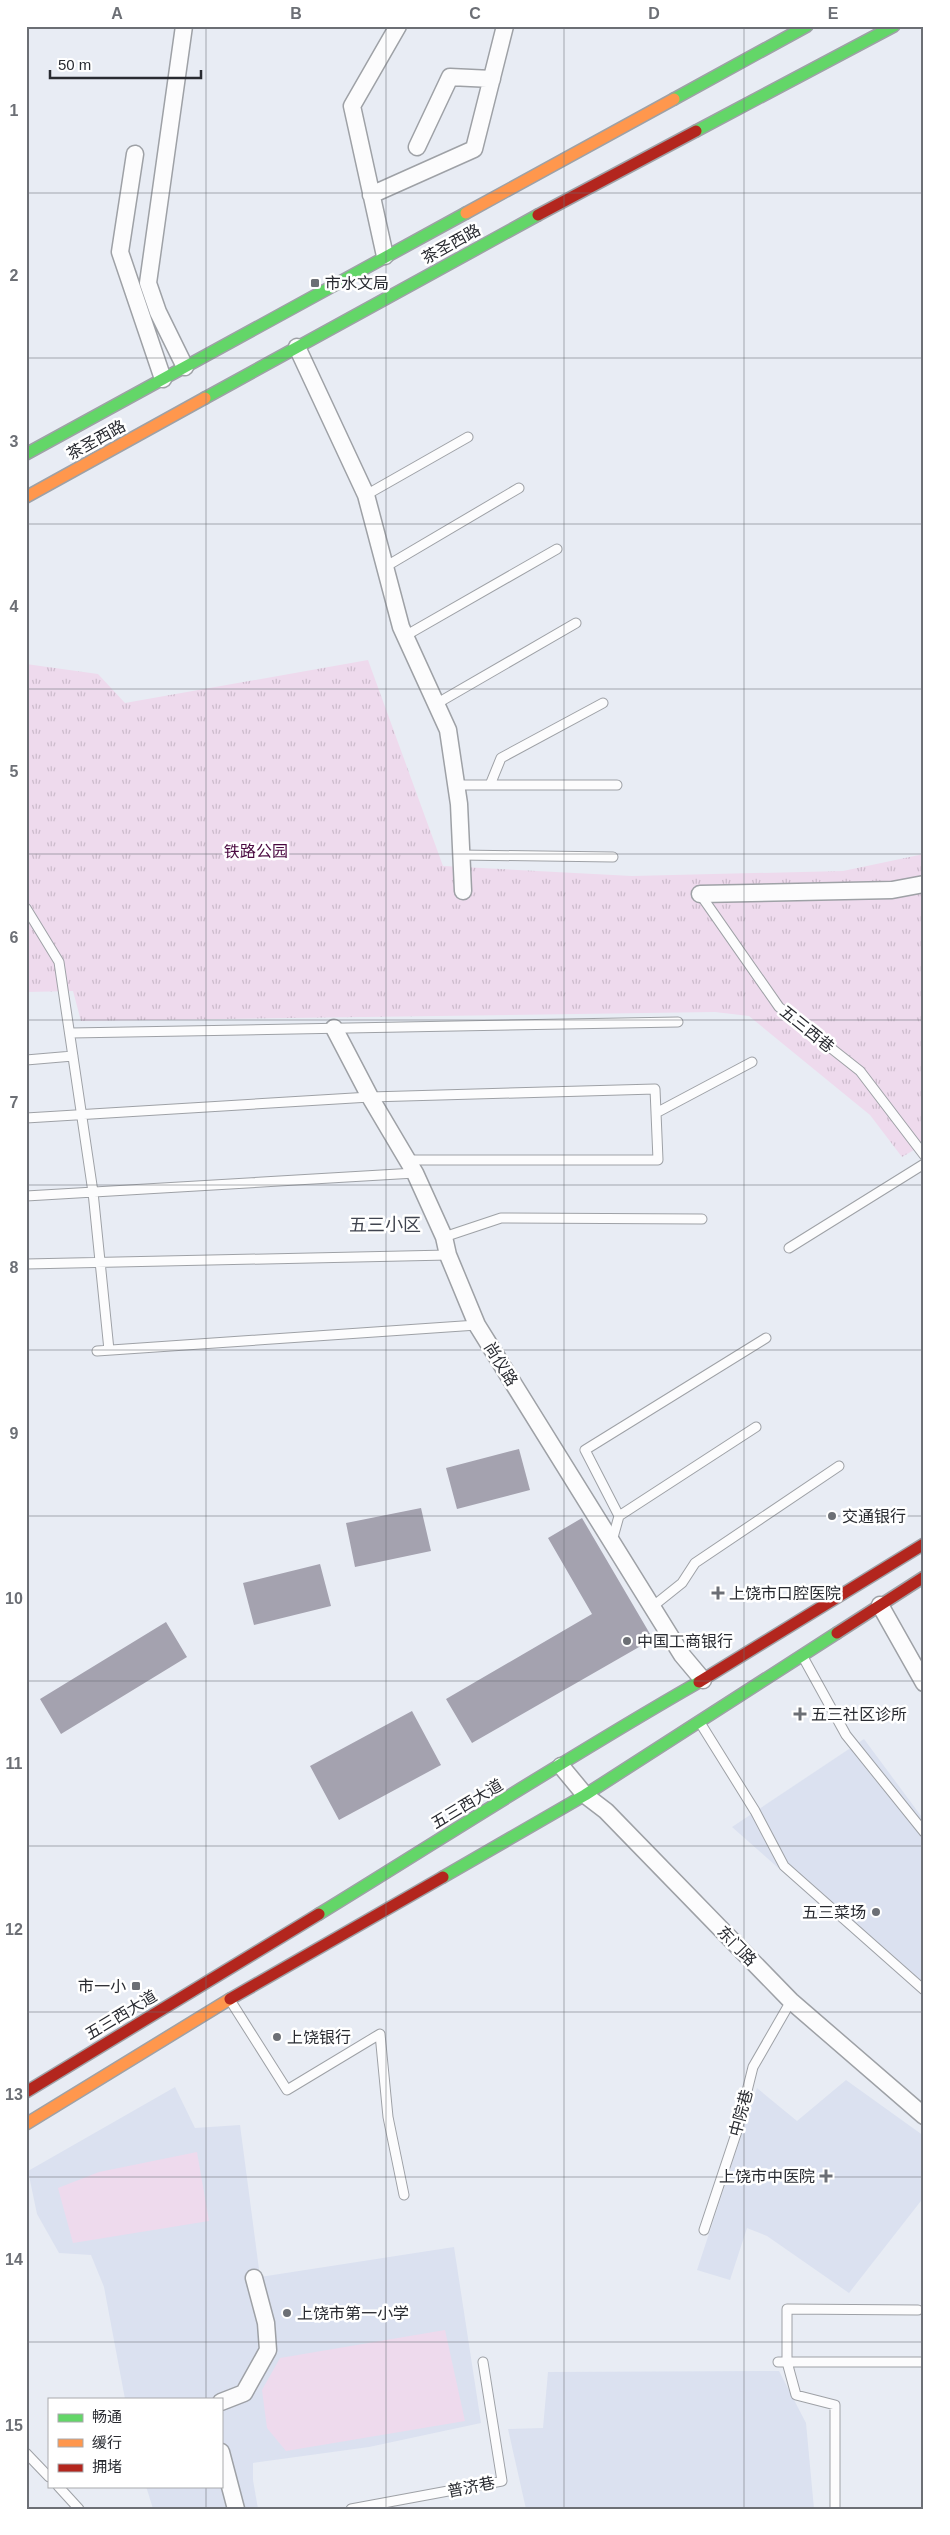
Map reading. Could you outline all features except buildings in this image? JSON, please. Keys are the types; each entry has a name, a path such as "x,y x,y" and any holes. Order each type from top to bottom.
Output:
{"main road":[{"name":"茶圣西路","path":"26,454 384,256 807,26"},
{"name":"茶圣西路","path":"26,497 501,235 894,26"},
{"name":"五三西大道","path":"26,2092 561,1766 610,1733 703,1680 924,1544"},
{"path":"26,2124 230,1999 585,1795 924,1577"}],"street":[{"path":"184,26 148,283 158,312 185,367"},
{"path":"384,256 352,106 398,26"},
{"path":"372,195 474,149 505,26"},
{"path":"417,147 450,77 492,79"},
{"path":"135,154 120,252 163,379"},
{"path":"297,347 366,495 405,636 448,730 456,785 463,892"},
{"path":"700,894 892,890 924,884"},
{"name":"尚仪路","path":"334,1028 370,1097 412,1167 444,1237 448,1255 477,1325 682,1655 703,1680"},
{"path":"880,1605 924,1683"},
{"name":"东门路","path":"561,1766 585,1795 606,1811 791,2001 924,2116"},
{"path":"222,2402 244,2393 268,2350 266,2323 254,2278"},
{"path":"222,2456 236,2509"}],"lane":[{"path":"366,495 468,436"},
{"path":"385,567 519,488"},
{"path":"405,636 557,549"},
{"path":"436,704 576,623"},
{"path":"490,785 500,758 604,703"},
{"path":"456,785 617,785"},
{"path":"461,856 613,858"},
{"name":"五三西巷","path":"700,894 779,1007 860,1070 924,1156"},
{"path":"26,908 59,962 93,1192 108,1350"},
{"path":"71,1033 678,1022"},
{"path":"26,1060 73,1056"},
{"path":"656,1113 752,1062"},
{"path":"26,1118 370,1097 655,1089 658,1160 412,1167 26,1196"},
{"path":"789,1248 924,1164"},
{"path":"444,1237 502,1218 702,1219"},
{"path":"26,1264 448,1255"},
{"path":"97,1350 477,1325"},
{"path":"619,1516 585,1450 766,1338"},
{"path":"612,1542 619,1516 756,1427"},
{"path":"652,1607 682,1583 695,1562 839,1466"},
{"path":"802,1655 846,1735 924,1832"},
{"path":"699,1721 755,1811 784,1866 924,1990"},
{"path":"230,1999 287,2090 380,2034 388,2117 404,2195"},
{"name":"中院巷","path":"704,2230 737,2131 753,2067 791,2001"},
{"path":"835,2509 835,2405 796,2395 783,2362 787,2309 918,2310"},
{"name":"普济巷","path":"351,2509 502,2481 483,2362"},
{"path":"783,2362 924,2362"},
{"path":"26,2454 48,2476"},
{"path":"60,2488 79,2509"}],"shaded area":[{"name":"五三菜场","path":"864,1739 924,1820 924,1997 732,1827"},
{"name":"上饶市中医院","path":"846,2080 924,2136 924,2197 849,2293 767,2236 747,2228 730,2280 697,2270 757,2088 797,2121"},
{"name":"上饶市第一小学","path":"175,2087 195,2128 240,2125 260,2277 454,2247 481,2423 369,2447 253,2463 253,2480 258,2509 153,2509 147,2488 222,2488 222,2398 125,2398 104,2287 91,2255 59,2253 37,2214 28,2171"},
{"path":"779,2371 806,2423 814,2509 526,2509 508,2429 543,2428 548,2372"}],"green space":[{"name":"铁路公园","path":"368,660 443,866 632,876 843,871 924,854 924,1144 902,1157 870,1115 749,1016 715,1012 81,1021 73,991 26,992 26,664 98,674 125,703"},
{"path":"197,2152 209,2221 73,2243 58,2188 99,2172"},
{"path":"445,2330 465,2421 286,2451 267,2428 262,2390 280,2358"}],"traffic: fast":[{"path":"674,99 807,26"},
{"path":"696,131 894,26"},
{"path":"26,454 466,213"},
{"path":"205,398 538,215"},
{"path":"443,1877 585,1795 837,1633"},
{"path":"319,1914 556,1767 699,1682"}],"traffic: slow":[{"path":"466,213 674,99"},
{"path":"26,497 205,398"},
{"path":"26,2124 230,1999"}],"traffic: jam":[{"path":"538,215 696,131"},
{"path":"699,1682 924,1544"},
{"path":"837,1633 924,1577"},
{"path":"230,1999 443,1877"},
{"path":"26,2092 319,1914"}],"place":[{"name":"市水文局","path":"315,283"},
{"name":"交通银行","path":"832,1516"},
{"name":"上饶市口腔医院","path":"718,1593"},
{"name":"中国工商银行","path":"627,1641"},
{"name":"五三社区诊所","path":"800,1714"},
{"name":"五三菜场","path":"876,1912"},
{"name":"市一小","path":"136,1986"},
{"name":"上饶银行","path":"277,2037"},
{"name":"上饶市中医院","path":"826,2176"},
{"name":"上饶市第一小学","path":"287,2313"}],"district":[{"name":"五三小区","path":"385,1225"}]}
